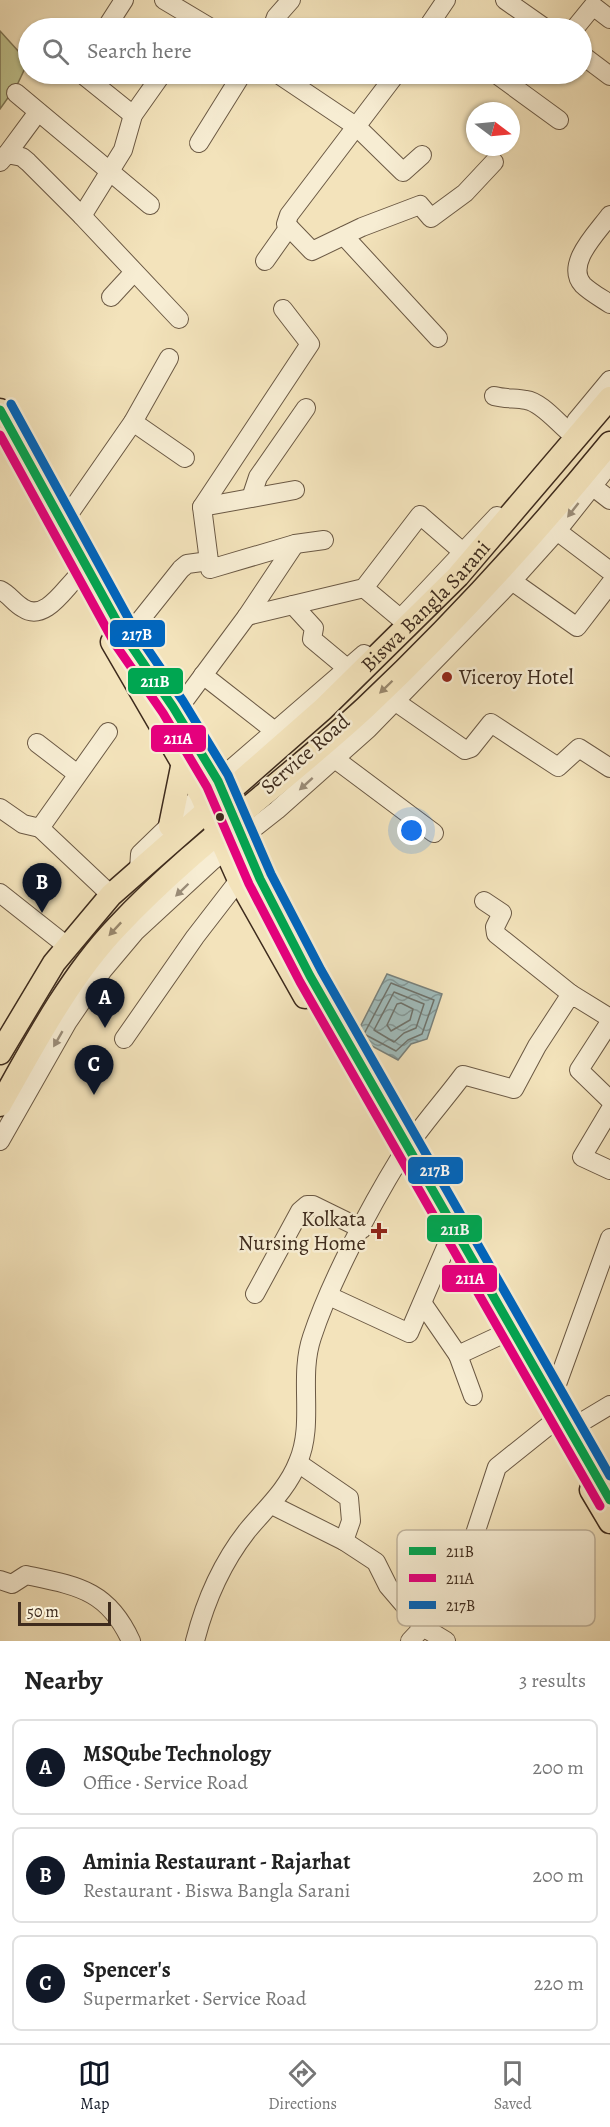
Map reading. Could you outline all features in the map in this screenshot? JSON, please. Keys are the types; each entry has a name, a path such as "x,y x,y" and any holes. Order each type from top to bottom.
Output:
{"main road":[{"name":"Biswa Bangla Sarani","path":"0,1053 39,986 67,946 111,895 139,870 212,795 323,709 467,556 601,403"},
{"path":"0,410 126,638 173,707 230,835 261,879 310,976 406,1151 610,1500"},
{"path":"0,441 76,578 183,762 212,795"},
{"name":"Biswa Bangla Sarani","path":"0,1106 75,981 105,940 138,906 230,835 427,647 532,536 610,443"},
{"path":"170,826 183,762"},
{"path":"230,835 239,880 360,1094 406,1151 449,1240 501,1335 559,1416 610,1522"}],"street":[{"path":"112,18 124,0"},
{"path":"164,0 190,18"},
{"path":"276,18 291,0"},
{"path":"436,18 446,0"},
{"path":"505,0 531,18"},
{"path":"583,18 593,6 610,19"},
{"path":"592,62 610,76"},
{"path":"94,84 133,115"},
{"path":"82,216 123,150 133,115 155,84"},
{"path":"199,143 236,84"},
{"path":"293,84 357,127 403,172 422,155"},
{"path":"389,84 289,214 286,224 312,251 420,205 431,218 465,193 494,162"},
{"path":"510,84 559,120"},
{"path":"16,93 150,205"},
{"path":"38,112 3,158 28,162 179,319"},
{"path":"610,215 577,266 577,276 583,285 610,304"},
{"path":"265,261 289,227"},
{"path":"344,236 438,338"},
{"path":"111,297 134,272"},
{"path":"283,309 310,344 202,507 210,569 295,544 324,540"},
{"path":"62,524 133,422 169,358"},
{"name":"Service Road","path":"139,870 140,854 170,826 212,795 276,732 348,669 467,556 500,512 568,431 601,403 610,380"},
{"path":"494,396 513,401 526,399 535,403 568,431"},
{"path":"251,498 258,477 306,408"},
{"path":"133,422 185,458"},
{"name":"Service Road","path":"0,1141 67,1023 103,970 135,932 230,835 277,810 396,702 557,531 610,464"},
{"path":"592,486 610,500"},
{"path":"202,507 295,490"},
{"path":"247,616 364,588 420,515 467,556"},
{"path":"512,581 578,627 609,583 557,531"},
{"path":"173,707 184,701 247,616 295,544"},
{"path":"126,638 181,569 187,564 209,561"},
{"path":"0,590 24,609 38,612 45,609 76,578"},
{"path":"364,588 400,619"},
{"path":"293,605 314,628 312,639 348,669"},
{"path":"203,675 276,732"},
{"path":"396,702 465,750 471,748 491,723 558,767 579,748 610,768"},
{"path":"40,828 76,773 108,732"},
{"path":"37,743 76,773"},
{"path":"335,759 434,833"},
{"path":"0,808 22,824 40,828 111,895"},
{"path":"124,1039 188,946 239,880"},
{"path":"1,897 67,946"},
{"path":"484,901 502,913 495,927 496,934 571,994 610,1020 579,1070 610,1100"},
{"path":"195,1641 213,1587 226,1563 248,1531 272,1505 298,1463 304,1445 305,1369 312,1337 362,1229 406,1151 463,1075 514,1089 537,1047 571,994"},
{"path":"610,1110 582,1157 610,1170"},
{"path":"255,1294 300,1211 307,1205 313,1204 362,1229"},
{"path":"559,1416 610,1238"},
{"path":"329,1296 409,1333 449,1240"},
{"path":"423,1304 458,1355 473,1396"},
{"path":"458,1355 501,1335"},
{"path":"476,1530 497,1467 559,1416 610,1405"},
{"path":"298,1463 349,1498 351,1521 344,1541"},
{"path":"272,1505 344,1541 376,1562 388,1586 397,1597"},
{"path":"0,1580 12,1584 26,1575 97,1596 115,1610 131,1641"},
{"path":"410,1641 423,1627 446,1641"}],"green space":[{"path":"0,31 18,51 18,83 0,109"}],"water":[{"path":"387,974 442,994 427,1039 411,1044 398,1060 355,1037"}],"transit line":[{"name":"217B","path":"11,404 136,632 183,701 228,775 271,874 321,970 610,1476"},
{"name":"211B","path":"0,410 126,638 173,707 218,781 260,879 310,976 610,1500"},
{"name":"211A","path":"0,435 115,644 163,713 207,787 249,884 300,982 600,1506"}],"place":[{"name":"Viceroy Hotel","path":"447,677"},
{"name":"Aminia Restaurant - Rajarhat","path":"42,913"},
{"name":"MSQube Technology","path":"105,1028"},
{"name":"Spencer's","path":"94,1095"},
{"name":"Kolkata Nursing Home","path":"379,1231"}]}
